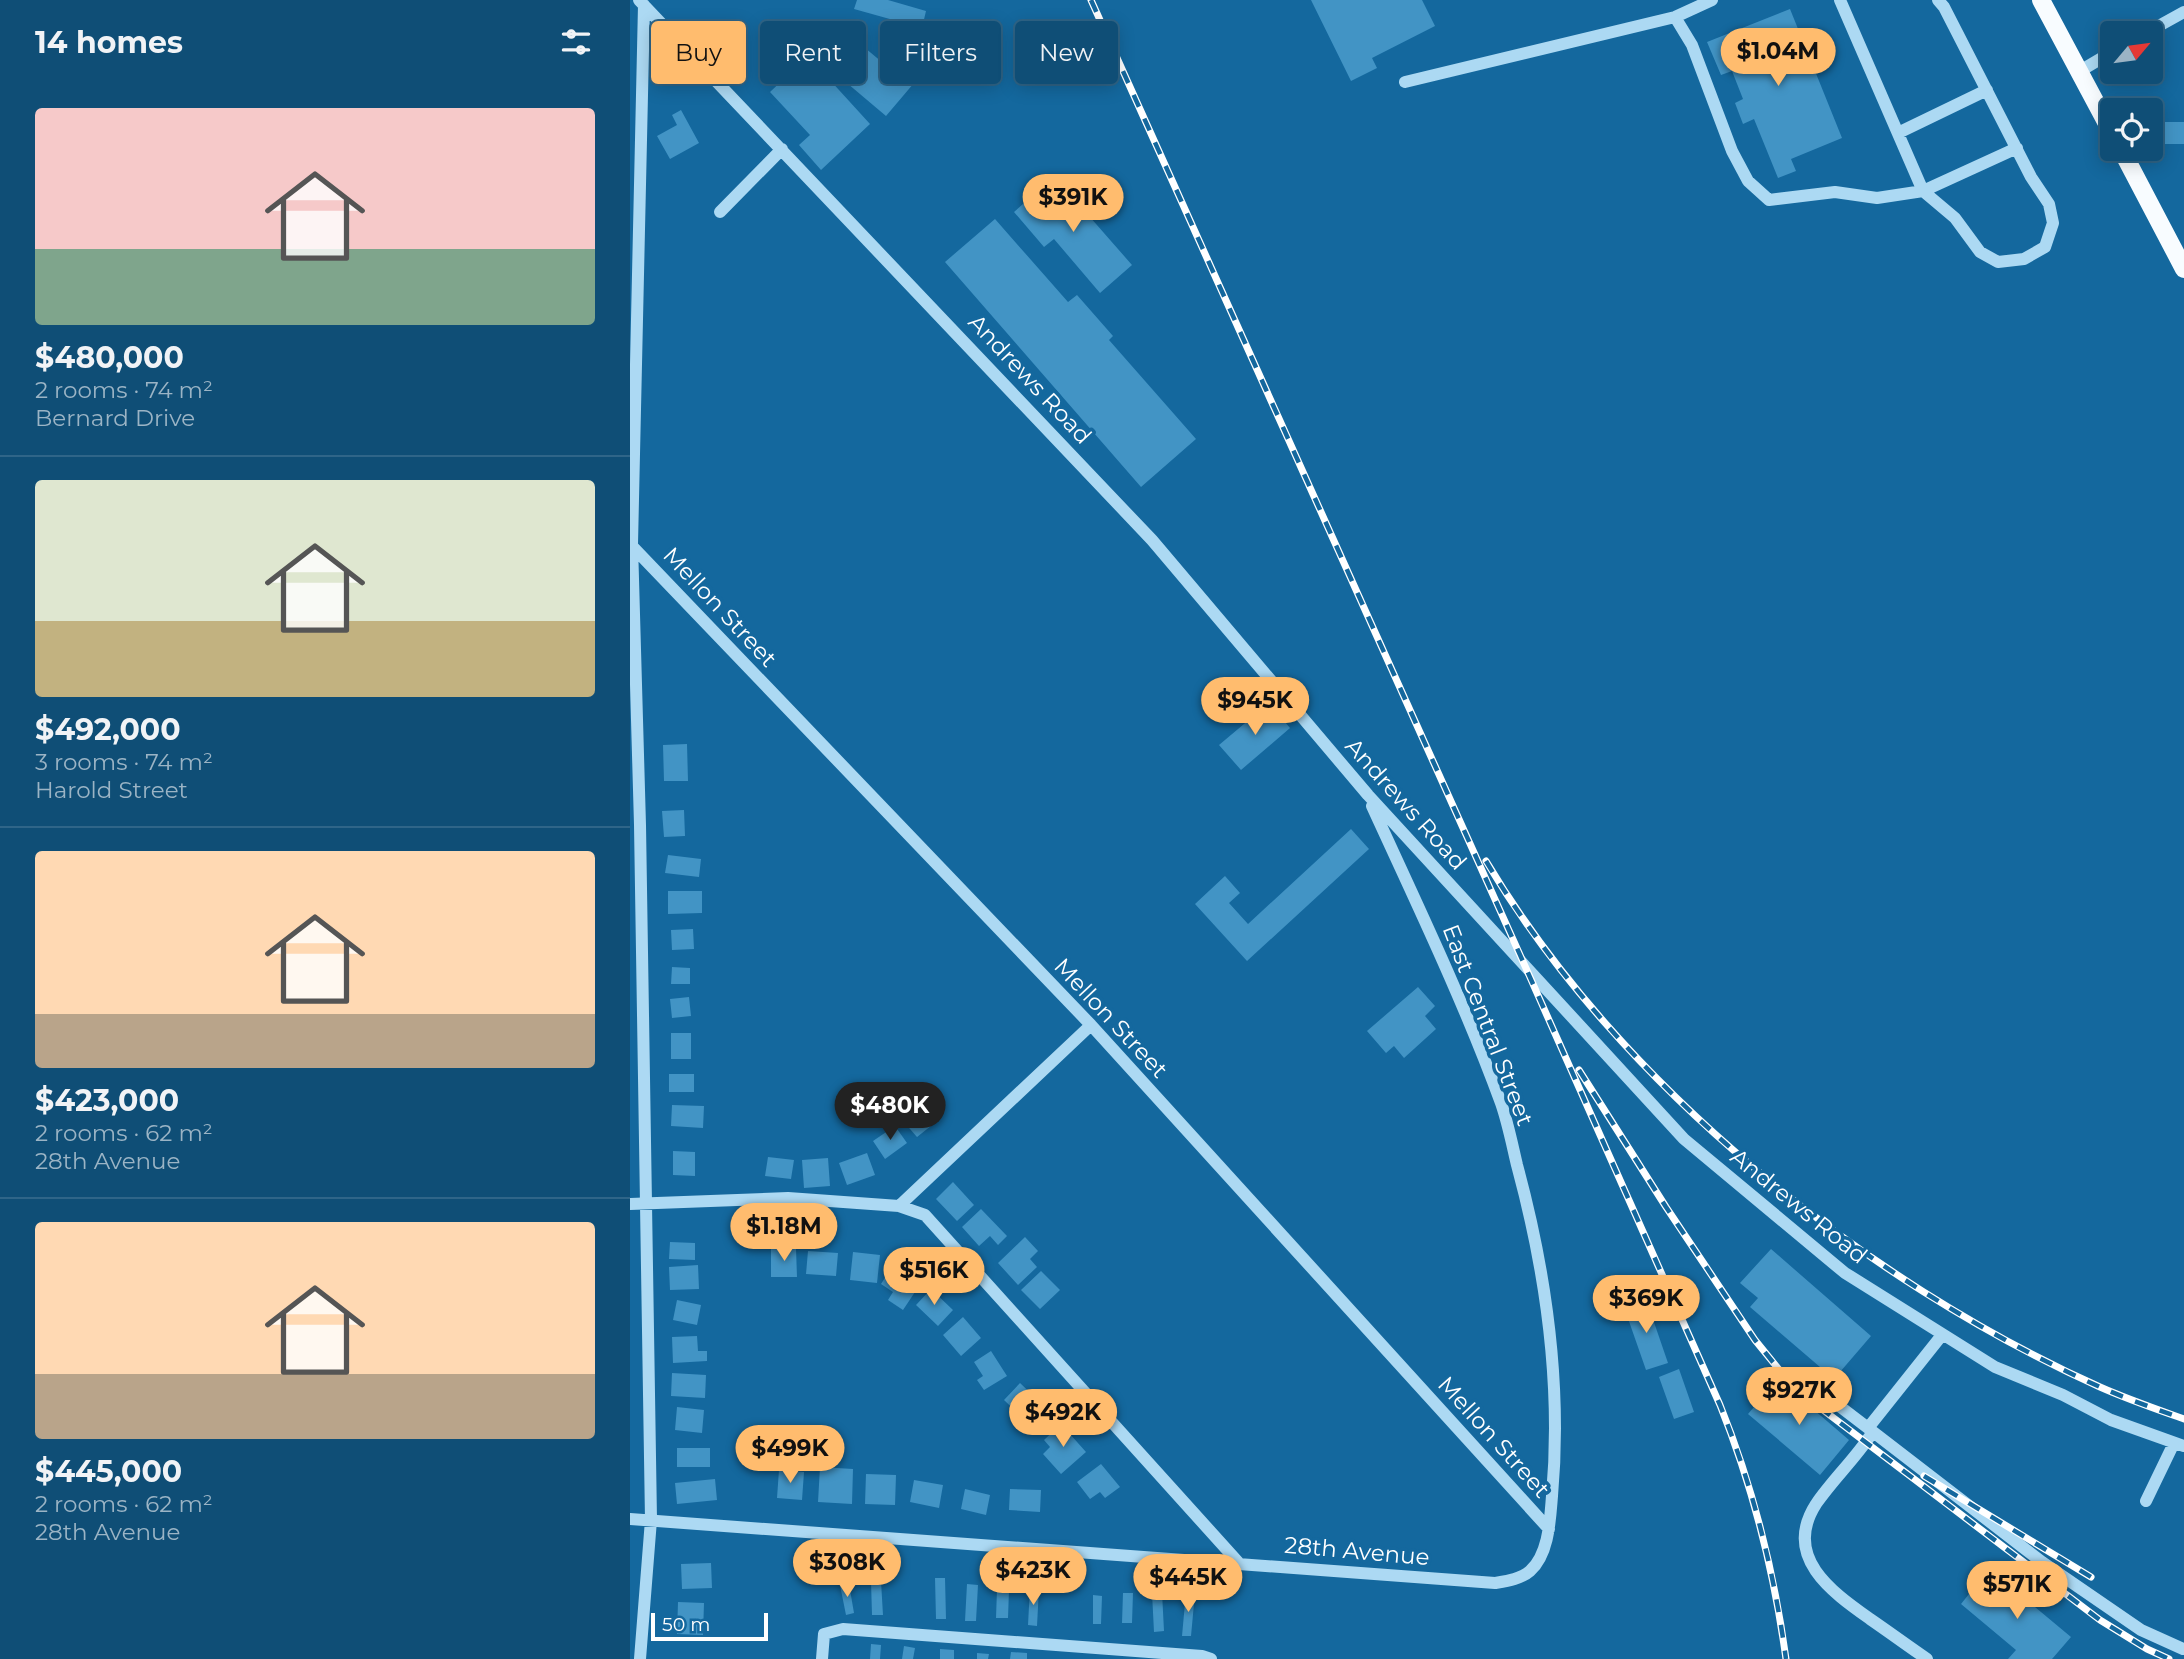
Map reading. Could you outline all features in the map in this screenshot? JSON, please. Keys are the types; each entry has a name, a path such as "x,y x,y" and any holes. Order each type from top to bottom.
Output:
{"main road":[{"path":"2041,0 2100,110"},
{"path":"2127,161 2184,269"}],"street":[{"path":"1405,82 1675,18 1712,0"},
{"path":"1840,0 1923,191 1955,218 1980,252 1998,262 2024,259 2045,247 2053,223 2049,205 2031,177 1938,0"},
{"path":"640,1659 651,1520 631,544 641,3"},
{"name":"Andrews Road","path":"641,3 1152,540 1368,795 1684,1139 1845,1273 1942,1335 1995,1367 2063,1395 2111,1420 2179,1445"},
{"path":"2163,24 2184,12"},
{"path":"1675,18 1692,45 1737,161 1748,181 1769,200 1835,192 1877,198 1923,191 2017,148"},
{"path":"2080,71 2100,59"},
{"path":"1898,133 1987,90"},
{"path":"720,212 782,149"},
{"name":"Mellon Street","path":"631,544 1091,1025 1549,1529"},
{"name":"East Central Street","path":"1368,795 1460,1000 1502,1105 1533,1225 1548,1321 1556,1448 1549,1529"},
{"path":"898,1206 1091,1025"},
{"path":"630,1204 788,1198 898,1206 925,1214 1238,1562"},
{"path":"1927,1659 1836,1595 1821,1580 1806,1552 1807,1522 1816,1505 1870,1430 1942,1335"},
{"path":"1800,1376 2042,1562 2141,1630 2183,1649"},
{"path":"2146,1501 2179,1445"},
{"name":"28th Avenue","path":"630,1518 1495,1583 1515,1579 1530,1571 1540,1557 1549,1529"},
{"path":"822,1659 824,1634 843,1629 1202,1656 1212,1659"}],"building":[{"path":"857,0 888,0 926,11 924,21 897,21 854,9"},
{"path":"1311,0 1422,0 1435,26 1372,58 1377,68 1351,81"},
{"path":"1790,9 1842,138 1791,159 1796,171 1778,178 1754,119 1743,124 1735,103 1743,99 1732,71 1721,75 1707,42"},
{"path":"866,49 880,60 880,84 913,84 886,116 848,84 866,84"},
{"path":"778,84 834,84 870,124 821,170 799,145 810,135 770,92"},
{"path":"681,110 699,143 670,159 657,136 677,125 672,115"},
{"path":"2163,122 2184,122 2184,144 2163,144"},
{"path":"1054,176 1132,265 1100,293 1054,239 1044,247 1014,212"},
{"path":"995,219 1068,302 1077,295 1113,336 1109,340 1196,439 1141,487 945,262"},
{"path":"1269,703 1290,728 1241,770 1219,745"},
{"path":"687,744 688,781 664,781 663,745"},
{"path":"684,810 685,836 664,837 662,811"},
{"path":"1351,829 1369,849 1247,961 1195,904 1225,876 1240,893 1229,903 1248,924"},
{"path":"668,855 701,859 699,877 665,873"},
{"path":"668,891 702,891 702,913 668,914"},
{"path":"693,929 694,949 672,950 671,930"},
{"path":"672,967 690,968 690,984 671,984"},
{"path":"1418,987 1435,1006 1425,1016 1436,1029 1404,1058 1394,1046 1386,1053 1367,1031"},
{"path":"689,997 691,1016 672,1018 670,999"},
{"path":"671,1033 691,1033 691,1059 671,1059"},
{"path":"669,1074 694,1074 694,1092 669,1092"},
{"path":"928,1101 941,1118 917,1137 903,1121"},
{"path":"672,1105 704,1106 703,1128 671,1126"},
{"path":"895,1126 907,1143 885,1159 873,1141"},
{"path":"673,1151 695,1152 695,1176 673,1175"},
{"path":"867,1153 875,1175 847,1185 839,1163"},
{"path":"768,1157 794,1160 791,1179 765,1176"},
{"path":"828,1158 830,1186 804,1188 802,1160"},
{"path":"953,1182 974,1205 957,1221 936,1199"},
{"path":"981,1209 1007,1236 998,1245 990,1236 979,1246 962,1227"},
{"path":"1025,1237 1038,1251 1030,1259 1037,1267 1018,1285 998,1263"},
{"path":"670,1242 695,1243 695,1260 669,1259"},
{"path":"796,1248 797,1277 771,1277 771,1249"},
{"path":"1771,1249 1871,1336 1834,1379 1750,1307 1758,1298 1740,1283"},
{"path":"808,1251 838,1253 836,1276 806,1274"},
{"path":"853,1252 880,1255 877,1283 850,1280"},
{"path":"895,1262 914,1275 908,1284 917,1289 903,1310 888,1300 893,1292 881,1284"},
{"path":"698,1265 699,1289 670,1290 669,1267"},
{"path":"1041,1271 1060,1290 1040,1309 1021,1290"},
{"path":"931,1289 953,1310 938,1326 916,1305"},
{"path":"1646,1299 1668,1363 1646,1370 1624,1307"},
{"path":"677,1300 701,1305 697,1325 673,1320"},
{"path":"963,1317 981,1338 961,1356 943,1335"},
{"path":"697,1336 698,1351 707,1351 707,1361 673,1363 672,1337"},
{"path":"991,1351 1007,1376 984,1390 977,1380 983,1376 974,1362"},
{"path":"1679,1369 1694,1412 1674,1419 1659,1377"},
{"path":"672,1373 706,1375 705,1398 671,1396"},
{"path":"1778,1379 1849,1440 1820,1475 1748,1414"},
{"path":"1020,1383 1044,1406 1036,1414 1045,1422 1036,1431 1004,1400"},
{"path":"677,1407 704,1410 702,1433 675,1430"},
{"path":"1061,1424 1086,1452 1061,1474 1043,1454 1050,1447 1044,1440"},
{"path":"677,1448 710,1448 710,1467 677,1467"},
{"path":"1101,1464 1120,1487 1105,1498 1100,1492 1090,1499 1077,1482"},
{"path":"820,1467 853,1469 852,1504 818,1502"},
{"path":"779,1470 804,1472 802,1500 777,1498"},
{"path":"866,1474 896,1475 895,1505 865,1504"},
{"path":"715,1479 717,1500 677,1504 675,1483"},
{"path":"914,1480 943,1485 939,1508 910,1502"},
{"path":"965,1489 990,1495 986,1515 961,1509"},
{"path":"1010,1489 1041,1490 1040,1512 1009,1510"},
{"path":"711,1563 712,1588 682,1589 681,1564"},
{"path":"1988,1568 2071,1637 2052,1659 2008,1659 2016,1650 1961,1604 1969,1594 1983,1605 1994,1592 1979,1579"},
{"path":"935,1578 945,1578 946,1619 936,1619"},
{"path":"871,1581 881,1581 883,1615 872,1615"},
{"path":"849,1584 854,1613 846,1615 840,1585"},
{"path":"967,1584 978,1585 976,1621 965,1621"},
{"path":"1030,1587 1039,1588 1037,1626 1028,1625"},
{"path":"997,1589 1009,1590 1008,1618 996,1618"},
{"path":"1162,1592 1164,1631 1154,1632 1152,1593"},
{"path":"1186,1592 1195,1593 1191,1636 1182,1636"},
{"path":"1123,1593 1133,1593 1132,1623 1122,1623"},
{"path":"1093,1595 1102,1596 1101,1624 1093,1624"},
{"path":"678,1602 704,1603 703,1635 677,1634"},
{"path":"871,1644 881,1645 880,1659 870,1659"},
{"path":"904,1646 915,1648 913,1659 902,1659"},
{"path":"940,1649 954,1650 954,1659 940,1659"},
{"path":"1011,1652 1027,1653 1027,1659 1010,1659"},
{"path":"977,1653 989,1654 988,1659 977,1659"}],"railway":[{"path":"1091,0 1720,1405 1743,1467 1761,1530 1786,1659"},
{"path":"1486,861 1541,944 1605,1023 1676,1098 1754,1168 1837,1233 1923,1292 2011,1343 2100,1387 2184,1419"},
{"path":"1579,1070 1755,1340 1806,1397 2100,1620 2147,1649 2169,1659"},
{"path":"1924,1476 2091,1577"}]}
